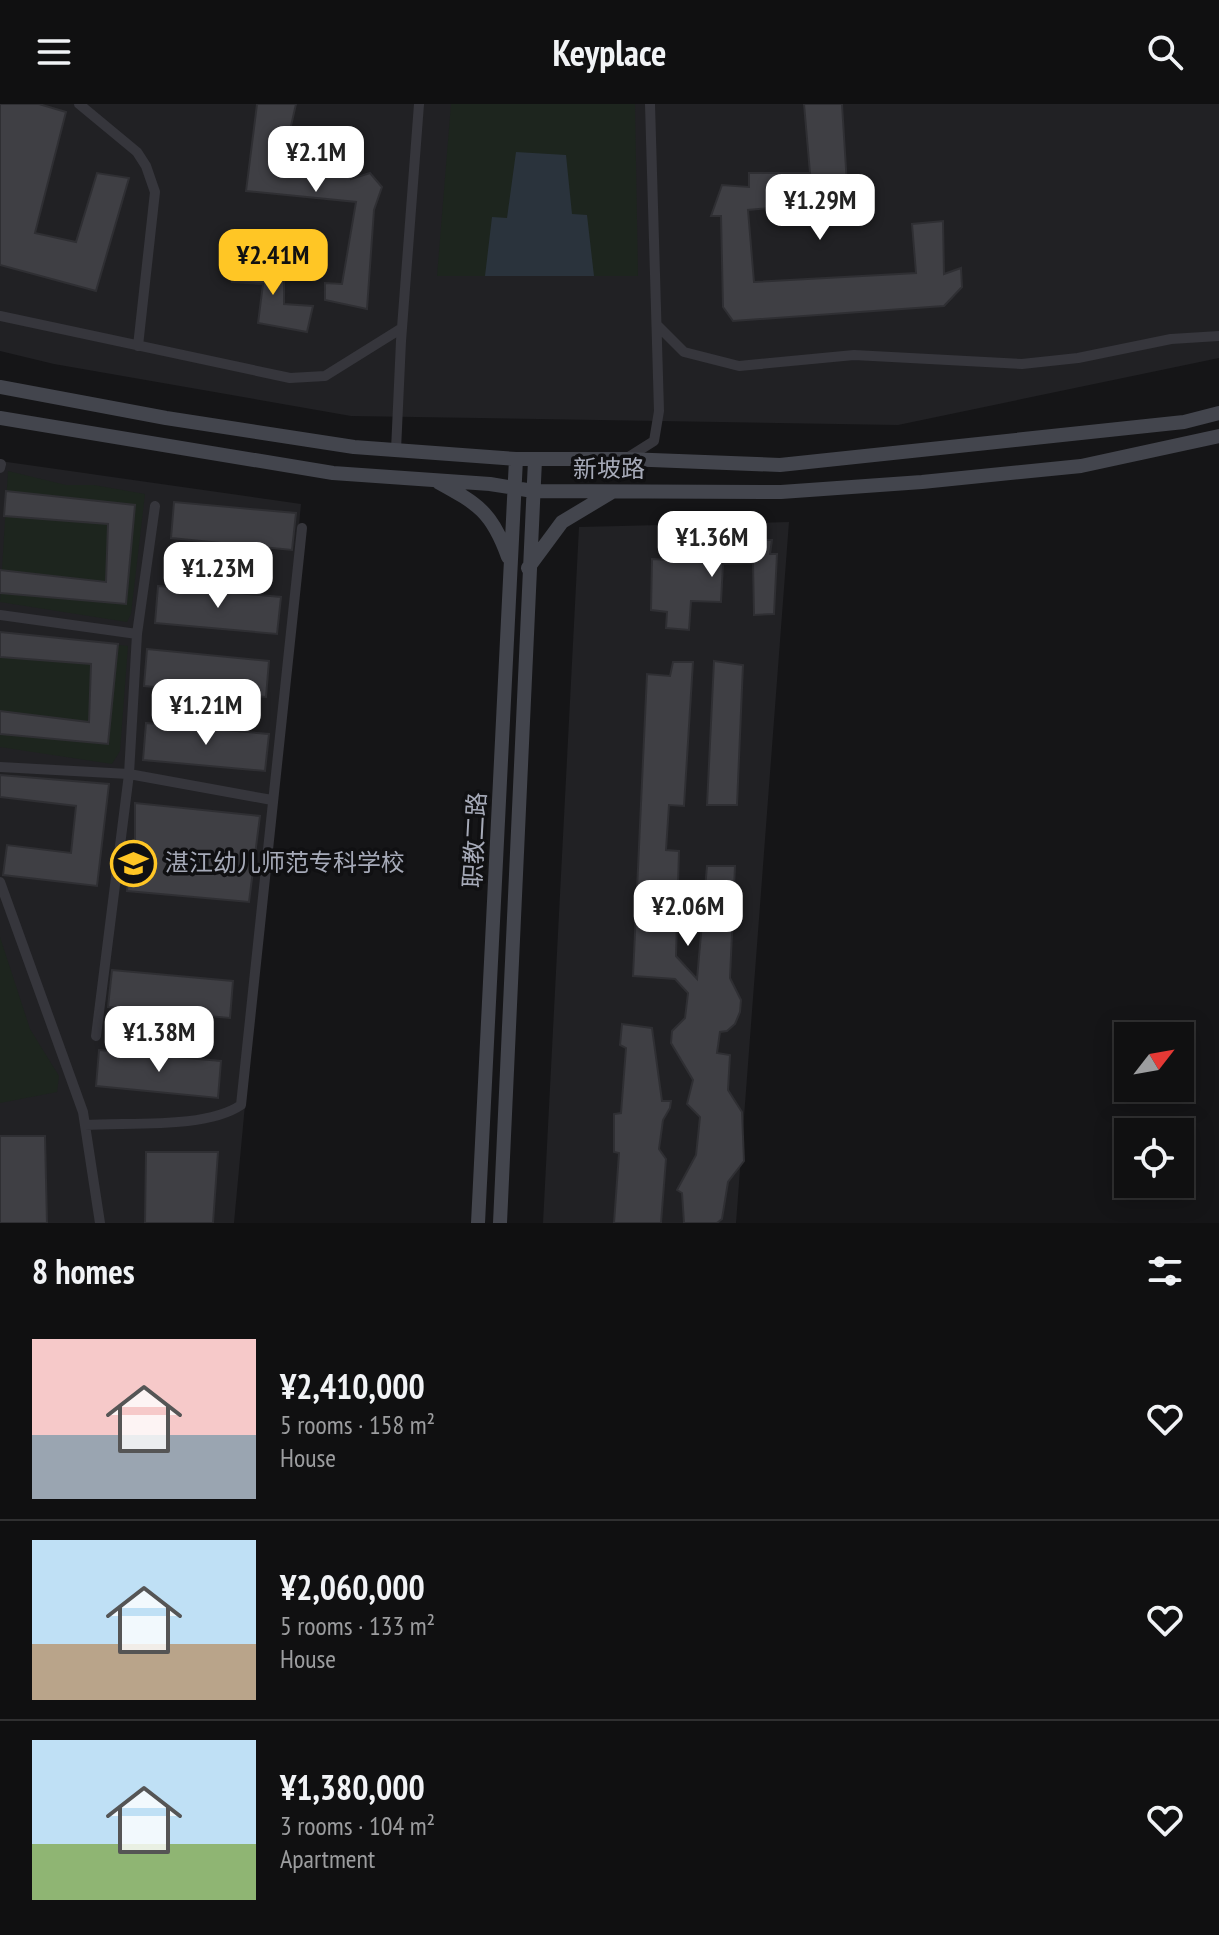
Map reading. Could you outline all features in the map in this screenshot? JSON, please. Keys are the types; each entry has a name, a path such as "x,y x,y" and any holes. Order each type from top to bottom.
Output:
{"street":[{"path":"79,104 137,152 146,166 155,192 138,346"},
{"path":"396,450 419,104"},
{"path":"626,459 654,441 659,411 650,104"},
{"path":"0,316 290,378 325,376 402,328"},
{"path":"657,325 684,352 739,366 854,355 1022,364 1078,358 1171,339 1219,336"},
{"name":"新坡路","path":"0,387 354,447 535,460 626,459 780,465 1184,422 1219,413"},
{"name":"新坡路","path":"0,418 333,473 533,491 781,492 922,482 1081,466 1219,436"},
{"name":"职教二路","path":"478,1223 516,459"},
{"name":"职教二路","path":"500,1223 535,460"},
{"path":"434,480 476,503 487,514 498,528 511,567"},
{"path":"528,568 562,522 614,491"},
{"path":"96,1036 129,774 137,634 155,506"},
{"path":"85,1125 204,1121 230,1113 241,1105 302,528"},
{"path":"0,615 137,634"},
{"path":"0,767 129,774 272,800"},
{"path":"0,882 10,916 38,980 85,1125 100,1223"}],"shaded area":[{"path":"0,104 1219,104 1219,358 898,425 351,416 54,364 0,351"},
{"path":"451,104 635,104 638,276 437,276"},
{"path":"516,152 566,155 572,214 587,215 594,276 485,276 492,217 507,218"},
{"name":"湛江幼儿师范专科学校","path":"0,461 301,504 234,1223 0,1223"},
{"path":"8,471 66,485 94,485 145,494 131,614 127,622 0,602"},
{"path":"789,522 736,1223 543,1223 579,527"},
{"path":"0,632 128,646 120,751 112,764 0,747"},
{"path":"0,937 30,1029 59,1076 57,1092 0,1103"}],"building":[{"path":"0,104 39,104 66,112 35,233 76,242 97,173 129,178 96,291 0,265"},
{"path":"257,104 296,104 284,157 345,164 351,179 370,173 382,187 374,210 367,309 325,300 325,283 342,284 356,202 246,191"},
{"path":"804,104 842,104 848,201 748,210 754,282 916,273 912,224 943,221 944,274 961,268 962,287 944,306 733,321 723,307 721,216 711,216 722,185 749,187 749,173 810,173"},
{"path":"239,258 284,271 284,304 313,306 307,332 258,323 263,284 232,282"},
{"path":"6,491 135,505 126,604 0,593 0,570 106,582 108,524 4,516"},
{"path":"174,502 296,513 292,550 171,538"},
{"path":"706,540 772,540 770,554 777,554 774,614 754,615 753,563 723,564 721,602 691,601 689,630 666,628 667,612 651,610 652,559 705,562"},
{"path":"158,586 281,597 277,634 155,623"},
{"path":"0,632 118,644 108,744 0,734 0,711 89,722 91,664 0,657"},
{"path":"147,649 269,661 266,697 144,686"},
{"path":"714,661 743,665 737,805 707,805"},
{"path":"673,662 693,662 684,806 669,805 666,850 679,851 676,956 697,979 707,866 735,866 730,978 741,1000 740,1012 735,1024 727,1031 720,1032 717,1053 730,1055 728,1090 742,1112 744,1161 728,1182 722,1219 717,1223 684,1223 682,1193 677,1190 696,1155 700,1117 687,1104 693,1080 671,1043 672,1031 685,1018 688,993 675,979 633,976 647,674 670,676"},
{"path":"146,723 269,734 265,771 143,760"},
{"path":"0,775 109,784 97,886 3,875 7,845 71,853 76,806 0,797"},
{"path":"135,803 260,816 249,902 127,891 130,854 135,855"},
{"path":"112,970 233,981 230,1018 108,1007"},
{"path":"622,1024 652,1028 662,1101 671,1101 663,1120 659,1149 666,1159 661,1223 614,1223 619,1153 614,1152 614,1114 621,1113 626,1048 620,1045"},
{"path":"99,1050 221,1061 218,1098 96,1086"},
{"path":"0,1136 45,1136 47,1223 0,1223"},
{"path":"146,1152 218,1152 213,1223 145,1223"}],"place":[{"name":"湛江幼儿师范专科学校","path":"134,863"}]}
